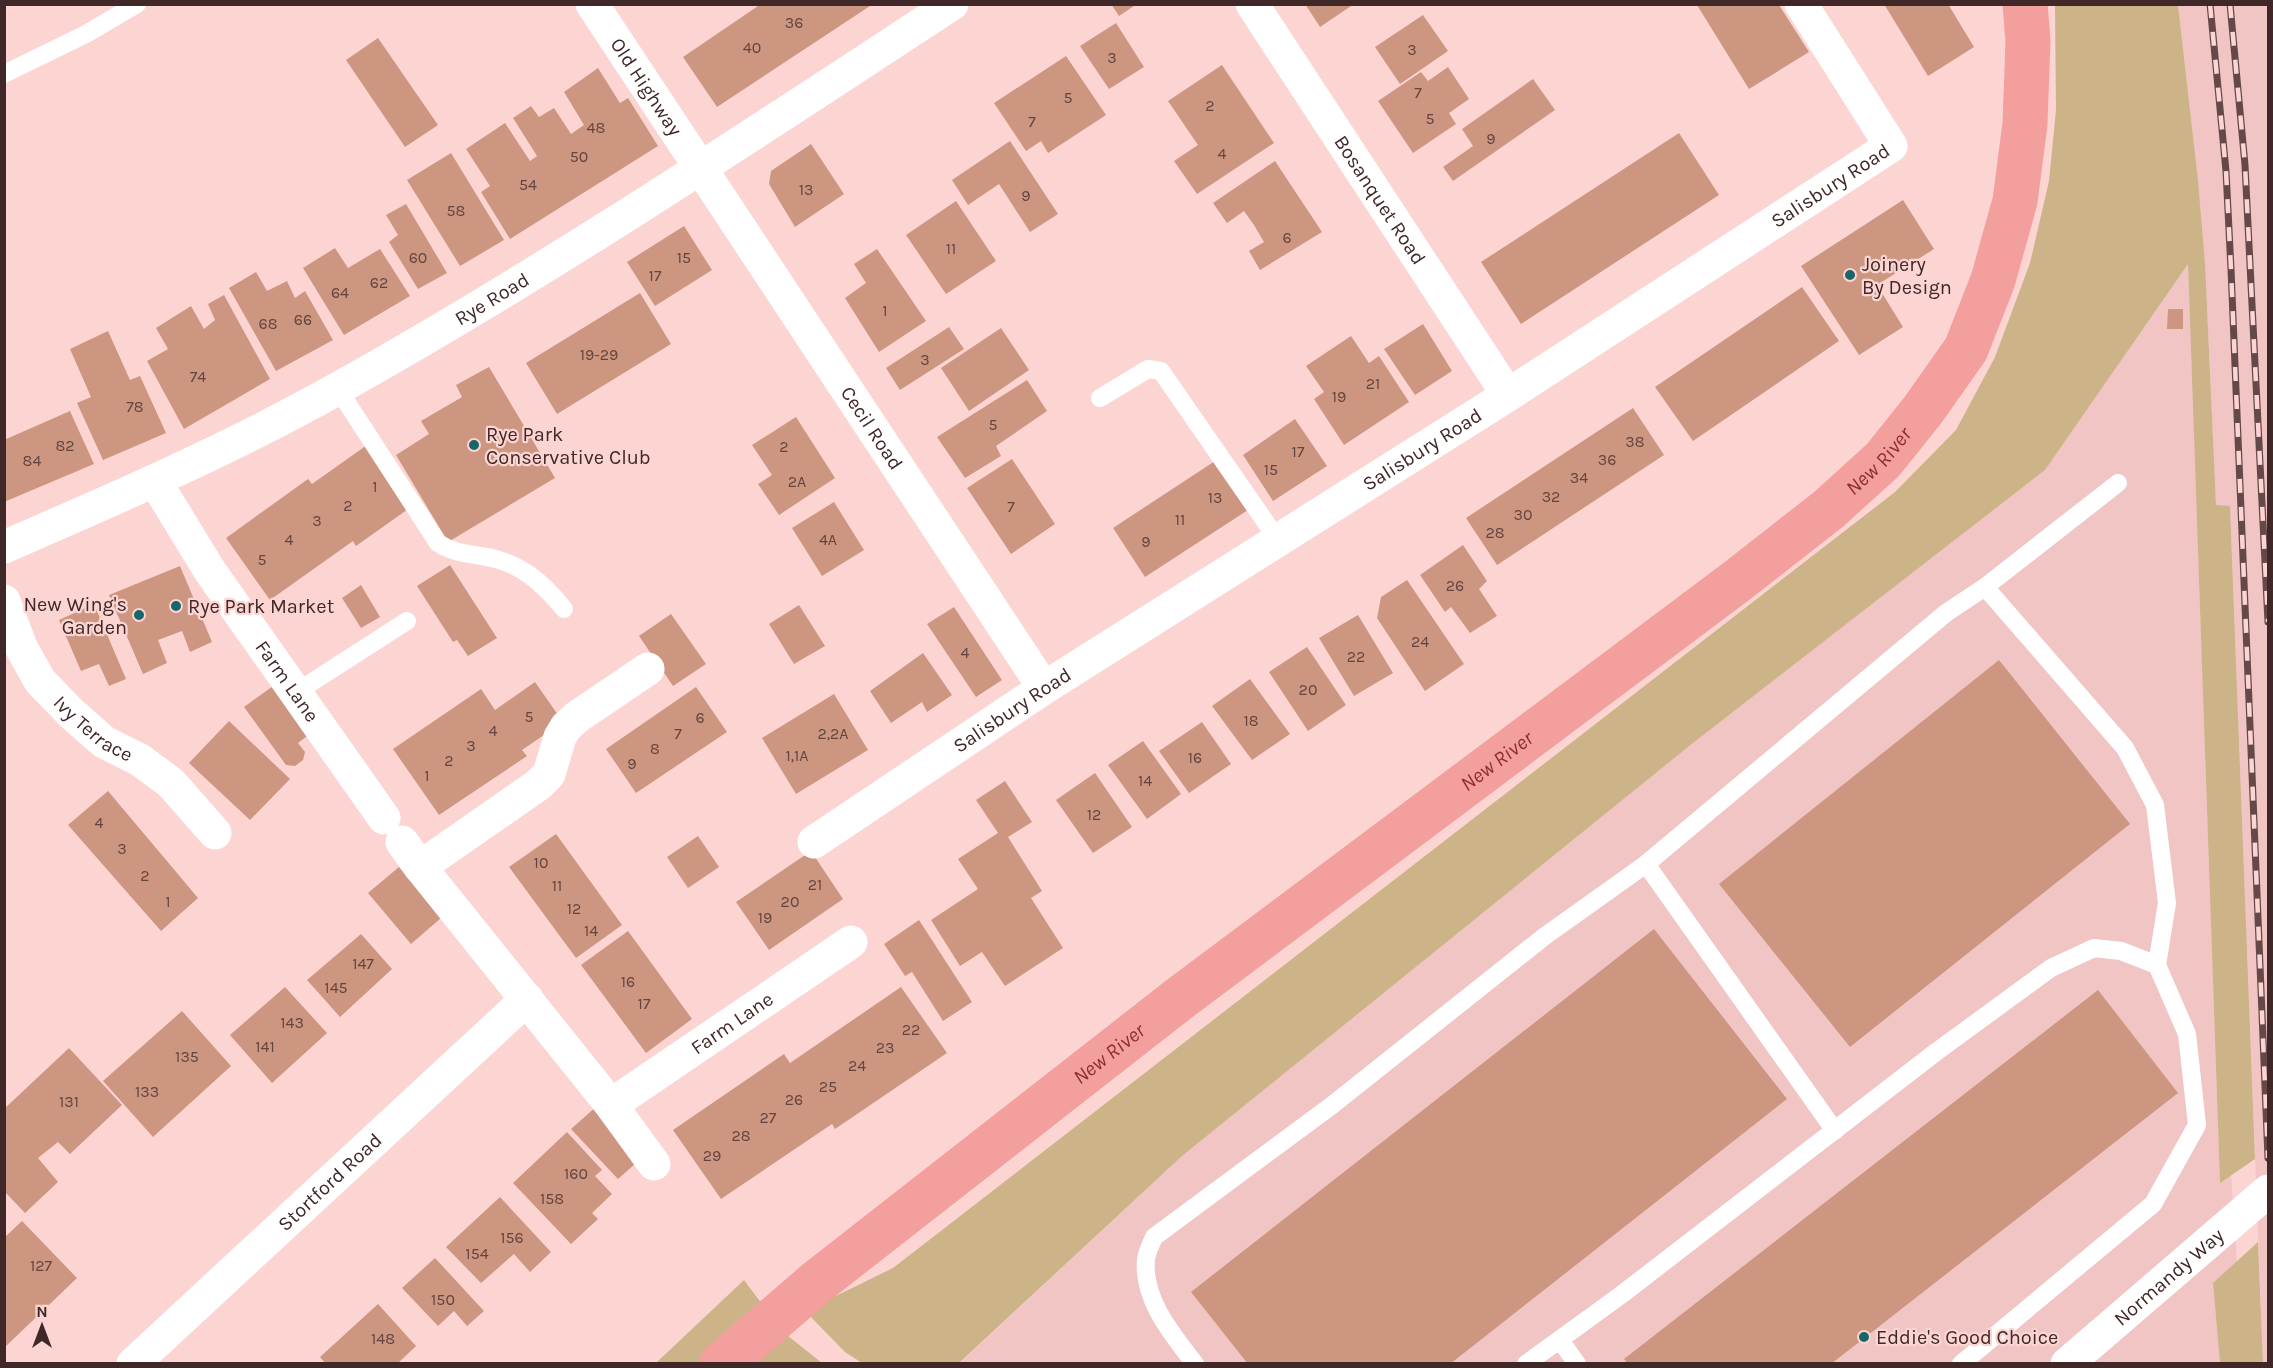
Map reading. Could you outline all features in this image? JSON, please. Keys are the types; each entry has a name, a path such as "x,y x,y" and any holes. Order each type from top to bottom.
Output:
{"street":[{"name":"Old Highway","path":"592,4 701,168"},
{"name":"Rye Road","path":"4,547 155,481 338,389 513,286 701,168 952,4"},
{"name":"Bosanquet Road","path":"1252,4 1508,395"},
{"name":"Salisbury Road","path":"814,842 1044,688 1508,395 1891,146 1801,4"},
{"name":"Cecil Road","path":"701,168 1044,688"},
{"name":"Farm Lane","path":"155,481 210,571 402,843 611,1105 654,1164"},
{"name":"Ivy Terrace","path":"4,601 21,647 40,681 104,742 140,760 171,783 214,833"},
{"path":"402,843 538,785 549,774 560,737 566,727 577,717 648,669"},
{"name":"Farm Lane","path":"611,1105 851,942"},
{"name":"Stortford Road","path":"133,1364 527,999"},
{"name":"Normandy Way","path":"2067,1364 2268,1191"}],"lane":[{"path":"4,74 86,34 136,4"},
{"path":"1100,398 1148,369 1161,371 1278,540"},
{"path":"338,389 438,543 448,550 490,557 509,563 531,575 564,609"},
{"path":"1195,1364 1167,1327 1147,1285 1146,1258 1154,1238 1331,1106 1545,936 1646,864 1946,613 1985,587 2118,483"},
{"path":"1961,1364 2153,1204 2197,1125 2187,1034 2157,965 2167,903 2155,805 2126,748 1985,587"},
{"path":"295,693 407,621"},
{"path":"1646,864 1835,1131"},
{"path":"1526,1364 1936,1052 2051,968 2094,948 2121,951 2157,965"},
{"path":"1560,1340 1577,1364"}],"shaded area":[{"path":"2055,5 2178,5 2205,263 2216,505 2230,506 2255,1159 2220,1183 2188,264 2045,470 1693,743 1182,1156 959,1363 862,1363 845,1352 805,1311 893,1268 1895,492 1956,430 1995,357 2030,263 2049,181 2056,110"},
{"path":"2178,5 2268,5 2268,1363 2263,1363 2230,506 2216,506 2205,263"},
{"path":"2188,263 2220,1182 2231,1174 2237,1263 2213,1283 2220,1363 959,1364 1182,1156 1693,743 2045,470"},
{"path":"2258,1242 2263,1363 2220,1363 2213,1283"},
{"path":"744,1280 783,1332 822,1363 656,1363"}],"building":[{"path":"761,4 873,4 717,107 683,57"},
{"path":"1111,4 1137,4 1119,16"},
{"path":"1305,4 1354,4 1320,27"},
{"path":"1884,4 1948,4 1974,47 1928,76"},
{"path":"1697,5 1779,5 1809,52 1749,89"},
{"path":"1423,15 1448,51 1400,84 1375,47"},
{"path":"1116,23 1144,67 1109,89 1080,46"},
{"path":"378,38 438,125 405,147 346,60"},
{"path":"1066,56 1106,115 1048,153 1041,141 1026,151 994,103"},
{"path":"1222,65 1274,143 1197,194 1174,161 1198,145 1168,101"},
{"path":"1448,67 1469,99 1449,113 1456,124 1413,153 1378,101 1421,72 1428,81"},
{"path":"598,68 620,103 628,98 658,146 510,239 481,192 490,186 466,149 505,123 530,161 537,156 513,118 531,106 539,117 554,108 571,134 584,125 564,92"},
{"path":"1533,79 1555,110 1453,181 1443,167 1473,146 1462,129"},
{"path":"1679,133 1719,195 1521,324 1481,262"},
{"path":"1010,141 1058,214 1030,232 999,184 968,205 952,180"},
{"path":"811,144 844,194 795,227 769,184 771,171"},
{"path":"451,153 504,240 460,266 407,180"},
{"path":"1275,161 1322,232 1260,270 1249,251 1264,242 1254,225 1244,211 1227,223 1213,203"},
{"name":"Joinery By Design","path":"1903,200 1934,249 1877,285 1903,327 1859,355 1801,266"},
{"path":"956,201 996,261 946,294 906,235"},
{"path":"406,204 447,273 418,289 389,242 398,235 386,215"},
{"path":"684,226 712,270 655,306 627,262"},
{"path":"335,248 348,268 380,249 410,296 344,335 303,268"},
{"path":"877,249 926,321 879,352 845,298 866,283 854,264"},
{"path":"256,272 267,291 287,281 295,298 305,291 333,340 276,371 229,288"},
{"path":"1802,287 1839,341 1693,441 1655,387"},
{"path":"640,293 671,344 557,414 526,363"},
{"path":"224,295 270,379 184,429 147,361 168,349 156,328 191,306 204,329 215,320 208,304"},
{"path":"2168,309 2183,309 2183,329 2167,329"},
{"path":"1423,324 1452,371 1415,395 1384,349"},
{"path":"949,327 964,349 900,390 886,368"},
{"path":"1001,328 1029,370 969,411 941,368"},
{"path":"108,331 130,380 140,376 166,433 103,460 77,403 91,397 70,349"},
{"path":"1351,336 1369,363 1379,356 1409,402 1344,445 1314,399 1324,392 1306,366"},
{"name":"Rye Park Conservative Club","path":"489,367 555,478 448,542 396,455 429,434 421,421 462,397 456,385"},
{"path":"1027,380 1047,411 996,446 1001,456 965,478 937,437"},
{"path":"1633,408 1664,455 1497,565 1466,518"},
{"path":"70,411 94,464 4,502 4,440"},
{"path":"796,417 835,478 779,515 758,484 772,475 752,445"},
{"path":"1295,419 1327,466 1273,501 1243,455"},
{"path":"367,445 411,507 356,546 353,541 270,600 226,538 308,479 312,484"},
{"path":"1012,459 1055,524 1011,554 967,488"},
{"path":"1215,461 1248,510 1145,577 1113,528"},
{"path":"834,502 864,550 822,576 792,528"},
{"path":"1463,545 1487,581 1479,589 1497,616 1470,633 1451,607 1445,612 1420,575"},
{"path":"450,565 497,638 468,656 457,640 453,642 417,586"},
{"path":"180,566 212,642 190,652 182,631 158,640 167,663 143,674 109,595"},
{"path":"1407,580 1464,664 1425,691 1377,618 1381,597"},
{"path":"361,585 380,617 361,628 342,598"},
{"path":"94,604 126,679 109,686 99,664 81,671 59,620"},
{"path":"799,605 825,646 794,664 769,624"},
{"path":"954,607 1002,680 976,697 927,624"},
{"path":"671,614 706,664 673,686 639,636"},
{"path":"1358,615 1393,673 1354,696 1319,638"},
{"path":"1307,647 1346,705 1308,731 1269,672"},
{"path":"923,653 952,695 927,712 922,702 891,723 870,691"},
{"path":"1999,660 2130,824 1850,1047 1719,884"},
{"path":"1250,679 1290,734 1252,760 1212,706"},
{"path":"280,681 315,730 298,743 305,752 303,760 295,766 286,765 244,707"},
{"path":"535,682 563,722 522,750 527,756 439,815 393,749 481,689 495,710"},
{"path":"696,687 727,732 636,793 606,749"},
{"path":"834,694 868,750 796,794 762,738"},
{"path":"229,721 290,779 250,820 189,763"},
{"path":"1202,722 1231,764 1189,793 1159,751"},
{"path":"1143,741 1181,794 1147,819 1108,765"},
{"path":"1095,773 1132,827 1093,853 1056,800"},
{"path":"1005,781 1032,822 1008,837 1042,891 1031,898 1063,948 1005,986 982,952 960,966 931,920 978,889 958,859 998,833 976,800"},
{"path":"108,791 198,898 161,931 68,825"},
{"path":"556,834 622,925 576,958 509,867"},
{"path":"698,836 719,867 688,888 667,857"},
{"path":"811,851 843,899 769,950 736,902"},
{"path":"399,867 441,918 411,944 368,893"},
{"path":"919,920 972,1002 943,1021 912,972 905,976 884,944"},
{"path":"1654,929 1787,1099 1450,1364 1248,1364 1191,1292"},
{"path":"628,931 692,1019 646,1053 581,965"},
{"path":"361,934 392,969 340,1017 307,980"},
{"path":"285,987 327,1033 272,1083 230,1035"},
{"path":"901,987 947,1053 835,1129 832,1124 721,1199 673,1130 784,1054 790,1063"},
{"path":"2098,990 2178,1093 1831,1364 1628,1364 1624,1359"},
{"path":"182,1011 231,1066 153,1137 103,1081"},
{"path":"69,1048 122,1105 70,1154 58,1142 38,1158 58,1182 25,1213 4,1191 4,1109"},
{"path":"598,1105 644,1156 618,1179 571,1129"},
{"path":"567,1132 602,1170 595,1176 612,1194 592,1213 598,1219 571,1244 513,1183"},
{"path":"500,1197 551,1252 530,1272 514,1254 481,1283 446,1247"},
{"path":"22,1221 77,1278 4,1348 4,1238"},
{"path":"435,1258 484,1311 467,1326 454,1311 438,1326 402,1288"},
{"path":"378,1304 416,1346 397,1364 326,1364 320,1357"}],"waterway":[{"name":"New River","path":"722,1364 817,1282 1179,999 1737,581 1829,509 1883,460 1923,410 1966,349 1993,280 2015,201 2025,124 2028,41 2025,4"}],"railway":[{"path":"2210,4 2226,171 2231,269 2268,1158"},
{"path":"2230,4 2245,165 2268,622"}],"place":[{"name":"Joinery By Design","path":"1850,275"},
{"name":"Rye Park Conservative Club","path":"474,445"},
{"name":"Rye Park Market","path":"176,606"},
{"name":"New Wing's Garden","path":"139,615"},
{"name":"Eddie's Good Choice","path":"1864,1337"}]}
